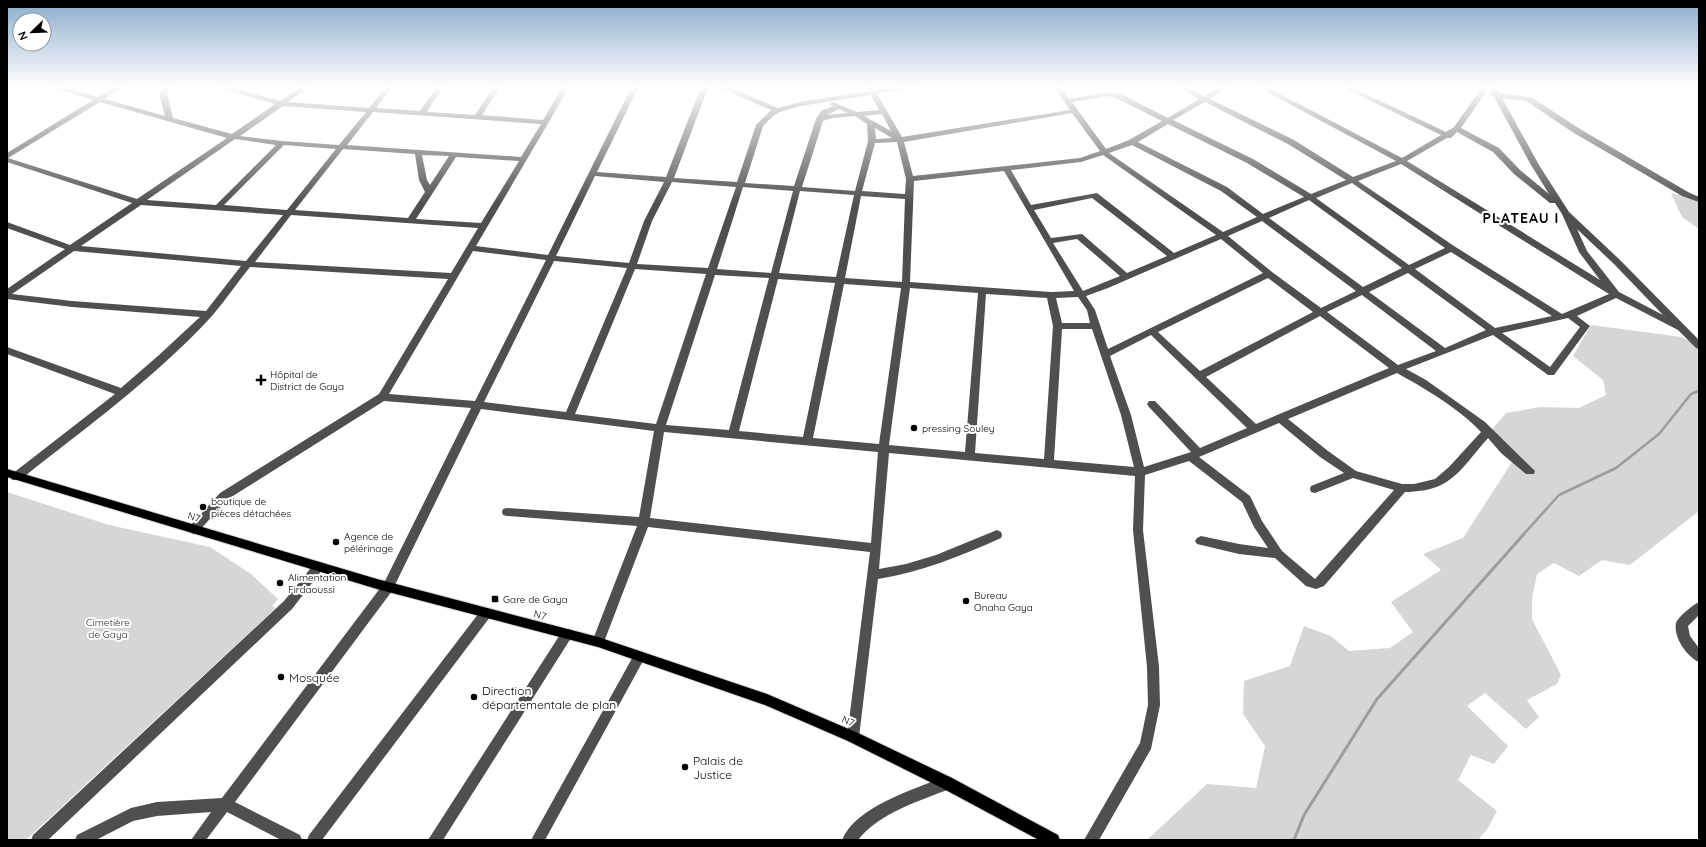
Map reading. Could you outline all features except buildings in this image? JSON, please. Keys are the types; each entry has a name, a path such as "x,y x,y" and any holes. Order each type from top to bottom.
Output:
{"main road":[{"name":"N7","path":"12,475 388,587 598,642 767,700 854,737 947,783 1048,839 1062,840"}],"street":[{"path":"7,156 56,126"},
{"path":"193,126 233,137 282,142 524,159"},
{"path":"7,293 70,248 250,126"},
{"path":"12,475 123,393 181,342 208,314 359,126"},
{"path":"194,529 224,496 382,397 544,126"},
{"path":"198,840 388,587 617,126"},
{"path":"569,416 632,266 648,221 669,180 690,126"},
{"path":"598,642 644,522 660,428 760,126"},
{"path":"733,434 797,189 818,126"},
{"path":"807,440 858,193 872,141 871,126"},
{"path":"877,126 900,140"},
{"path":"854,737 876,548 884,447 906,285 910,179 900,140 892,126"},
{"path":"872,141 900,140 987,126"},
{"path":"1085,126 1105,153 1223,236 1269,274 1397,369 1423,383 1452,403 1488,431 1505,450 1530,471"},
{"path":"910,179 1007,170 1081,160 1105,153 1132,142 1160,126"},
{"path":"1177,126 1250,161 1310,197 1494,330 1551,374 1585,326 1565,316 1451,248 1352,180 1291,142 1258,126"},
{"path":"1334,126 1402,161 1552,252 1616,294 1679,327"},
{"path":"1426,126 1448,136"},
{"path":"471,248 632,266 774,275 982,292 1051,296 1082,294 1174,257 1310,197 1402,161 1448,136 1460,126"},
{"path":"1513,126 1535,165 1566,214 1617,262 1679,327 1697,342"},
{"path":"1567,126 1699,200"},
{"path":"1457,129 1496,150 1517,172 1560,206"},
{"path":"218,207 282,142"},
{"path":"1132,142 1224,189 1444,352"},
{"path":"418,152 423,180 429,192"},
{"path":"410,221 454,154"},
{"path":"7,160 138,202 484,226"},
{"path":"1007,170 1050,242 1063,267 1091,310 1095,326 1126,415 1140,472 1138,530 1153,667 1154,705 1146,745 1091,840"},
{"path":"593,174 909,197"},
{"path":"1030,208 1094,195 1174,257"},
{"path":"1566,214 1583,252 1616,294"},
{"path":"7,226 70,248 248,264 454,276"},
{"path":"1050,242 1078,236 1126,277"},
{"path":"1198,376 1320,312 1451,248"},
{"path":"1105,354 1269,274"},
{"path":"970,456 982,292"},
{"path":"382,397 477,405 660,428 884,447 1140,472 1194,455 1397,369 1444,352 1494,330 1565,316 1616,294"},
{"path":"7,296 72,304 208,314"},
{"path":"1049,464 1058,326 1051,296"},
{"path":"1058,326 1095,326"},
{"path":"1152,331 1254,429"},
{"path":"7,350 123,393"},
{"path":"1152,404 1194,455 1246,499 1258,524 1278,554 1310,582 1316,584 1320,582 1402,488"},
{"path":"1280,418 1324,454 1353,474 1402,488 1414,488 1438,482 1453,470 1488,431"},
{"path":"1315,489 1353,474"},
{"path":"507,512 644,522 876,548"},
{"path":"873,575 922,566 998,535"},
{"path":"1201,541 1239,549 1278,554"},
{"path":"38,840 288,605 318,566"},
{"path":"1699,607 1682,624 1681,634 1686,643 1699,656"},
{"path":"314,840 486,613"},
{"path":"435,840 567,634"},
{"path":"538,840 639,657"},
{"path":"849,840 856,828 875,815 947,783"},
{"path":"82,840 131,815 157,809 225,804 295,840"}],"green space":[{"path":"1671,193 1699,200 1699,229 1682,217"},
{"path":"1591,325 1682,337 1699,346 1699,511 1630,565 1602,560 1579,576 1554,563 1537,574 1532,599 1532,619 1561,675 1557,684 1527,700 1539,717 1526,729 1485,693 1467,706 1508,746 1494,764 1471,755 1458,780 1497,811 1488,828 1478,840 1147,840 1207,784 1256,788 1265,746 1243,714 1244,681 1290,666 1304,626 1331,636 1349,651 1390,648 1413,632 1391,602 1441,570 1423,554 1463,538 1512,462 1489,433 1506,413 1540,407 1579,408 1606,395 1603,380 1573,356"},
{"name":"Cimetière de Gaya","path":"7,492 109,525 210,547 251,574 278,599 272,606 276,608 26,840 7,840"}],"waterway":[{"path":"1523,535 1559,495 1616,468 1659,434 1691,394 1699,391"},
{"path":"1294,840 1304,815 1377,699 1524,534"}],"place":[{"name":"Hôpital de District de Gaya","path":"261,380"},
{"name":"pressing Souley","path":"914,428"},
{"name":"boutique de pièces détachées","path":"203,507"},
{"name":"Agence de pélérinage","path":"336,542"},
{"name":"Alimentation Firdaoussi","path":"280,583"},
{"name":"Gare de Gaya","path":"495,599"},
{"name":"Bureau Onaha Gaya","path":"966,601"},
{"name":"Mosquée","path":"281,677"},
{"name":"Direction départementale de plan","path":"474,697"},
{"name":"Palais de Justice","path":"685,767"}],"district":[{"name":"PLATEAU I","path":"1521,218"}]}
